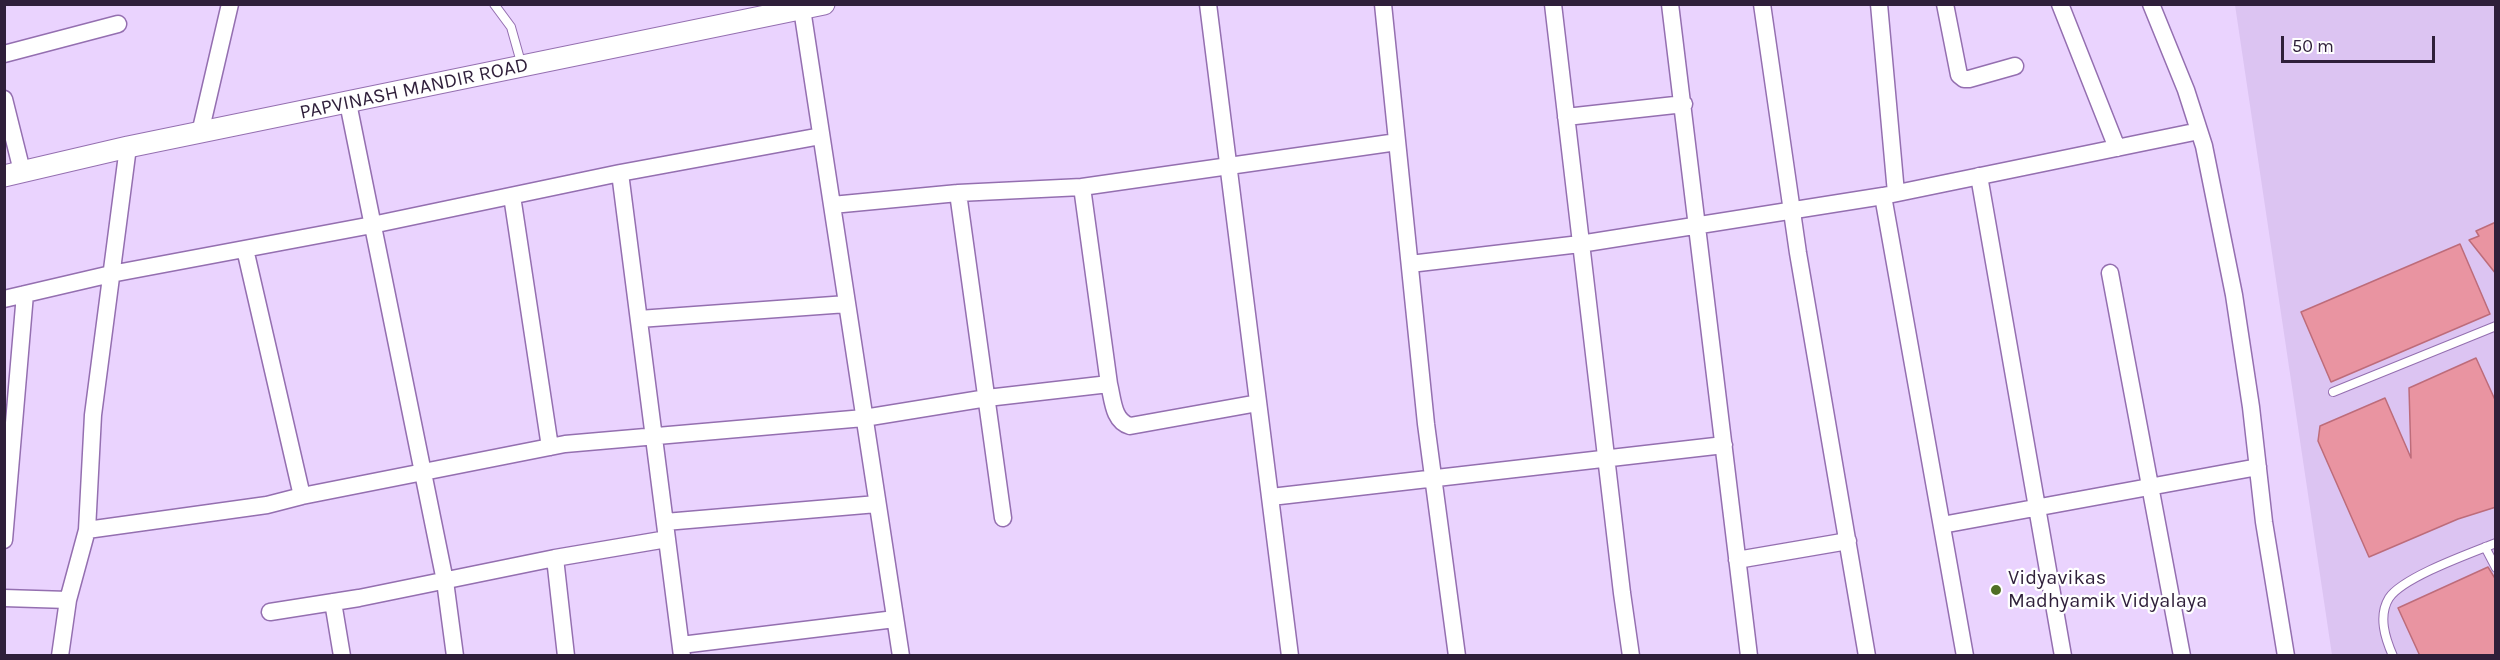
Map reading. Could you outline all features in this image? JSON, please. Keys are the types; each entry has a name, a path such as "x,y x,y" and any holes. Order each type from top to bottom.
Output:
{"street":[{"path":"200,133 230,4"},
{"name":"PAPVINASH MANDIR ROAD","path":"13,174 128,147 523,67 748,12 802,9 824,4"},
{"path":"1208,4 1290,656"},
{"path":"1383,4 1433,478 1457,656"},
{"path":"1553,4 1580,244 1632,656"},
{"path":"1670,4 1684,104 1749,656"},
{"path":"1762,4 1792,210 1867,656"},
{"path":"1879,4 1890,194 1965,656"},
{"path":"1945,4 1959,75 1964,79 1969,79 2015,66"},
{"path":"2061,4 2117,148"},
{"path":"2151,4 2186,90 2204,146 2234,295 2286,656"},
{"path":"802,9 901,656"},
{"path":"4,54 118,24"},
{"path":"4,99 13,174"},
{"path":"348,103 421,472 445,581 455,656"},
{"path":"1566,117 1684,104"},
{"path":"1410,264 1580,244 1890,194 2199,131"},
{"path":"4,299 111,274 372,225 620,173 821,136"},
{"path":"832,205 958,193 1082,187 1397,142"},
{"path":"60,656 68,600 87,530 93,415 128,147"},
{"path":"620,173 681,650 895,619"},
{"path":"1979,176 2063,656"},
{"path":"1082,187 1109,384 1117,417 1123,424 1130,426 1258,403"},
{"path":"958,193 1003,518"},
{"path":"512,196 550,447"},
{"path":"245,249 302,496"},
{"path":"2110,273 2182,656"},
{"path":"4,540 25,294"},
{"path":"639,319 847,304"},
{"path":"87,530 267,505 550,447 655,435 864,418 987,398 1109,384"},
{"path":"1271,497 1724,445"},
{"path":"1942,525 2258,467"},
{"path":"665,522 877,504"},
{"path":"270,612 667,539"},
{"path":"1737,560 1848,541"},
{"path":"555,558 566,656"},
{"path":"4,598 68,600"},
{"path":"333,602 342,656"}],"lane":[{"path":"494,4 511,27 523,67"},
{"path":"2333,393 2496,326"},
{"path":"2393,656 2385,638 2384,616 2390,597 2414,578 2496,543"},
{"path":"2485,547 2496,568"}],"shaded area":[{"path":"2235,5 2495,5 2495,655 2332,655"}],"building":[{"path":"2496,222 2496,274 2469,240 2479,236 2476,231"},
{"path":"2460,244 2490,314 2331,382 2301,312"},
{"path":"2476,358 2496,402 2496,507 2458,519 2369,557 2318,441 2320,426 2385,398 2411,458 2409,388"},
{"path":"2488,567 2496,580 2496,656 2420,656 2398,608"}],"place":[{"name":"Vidyavikas Madhyamik Vidyalaya","path":"1996,590"}]}
